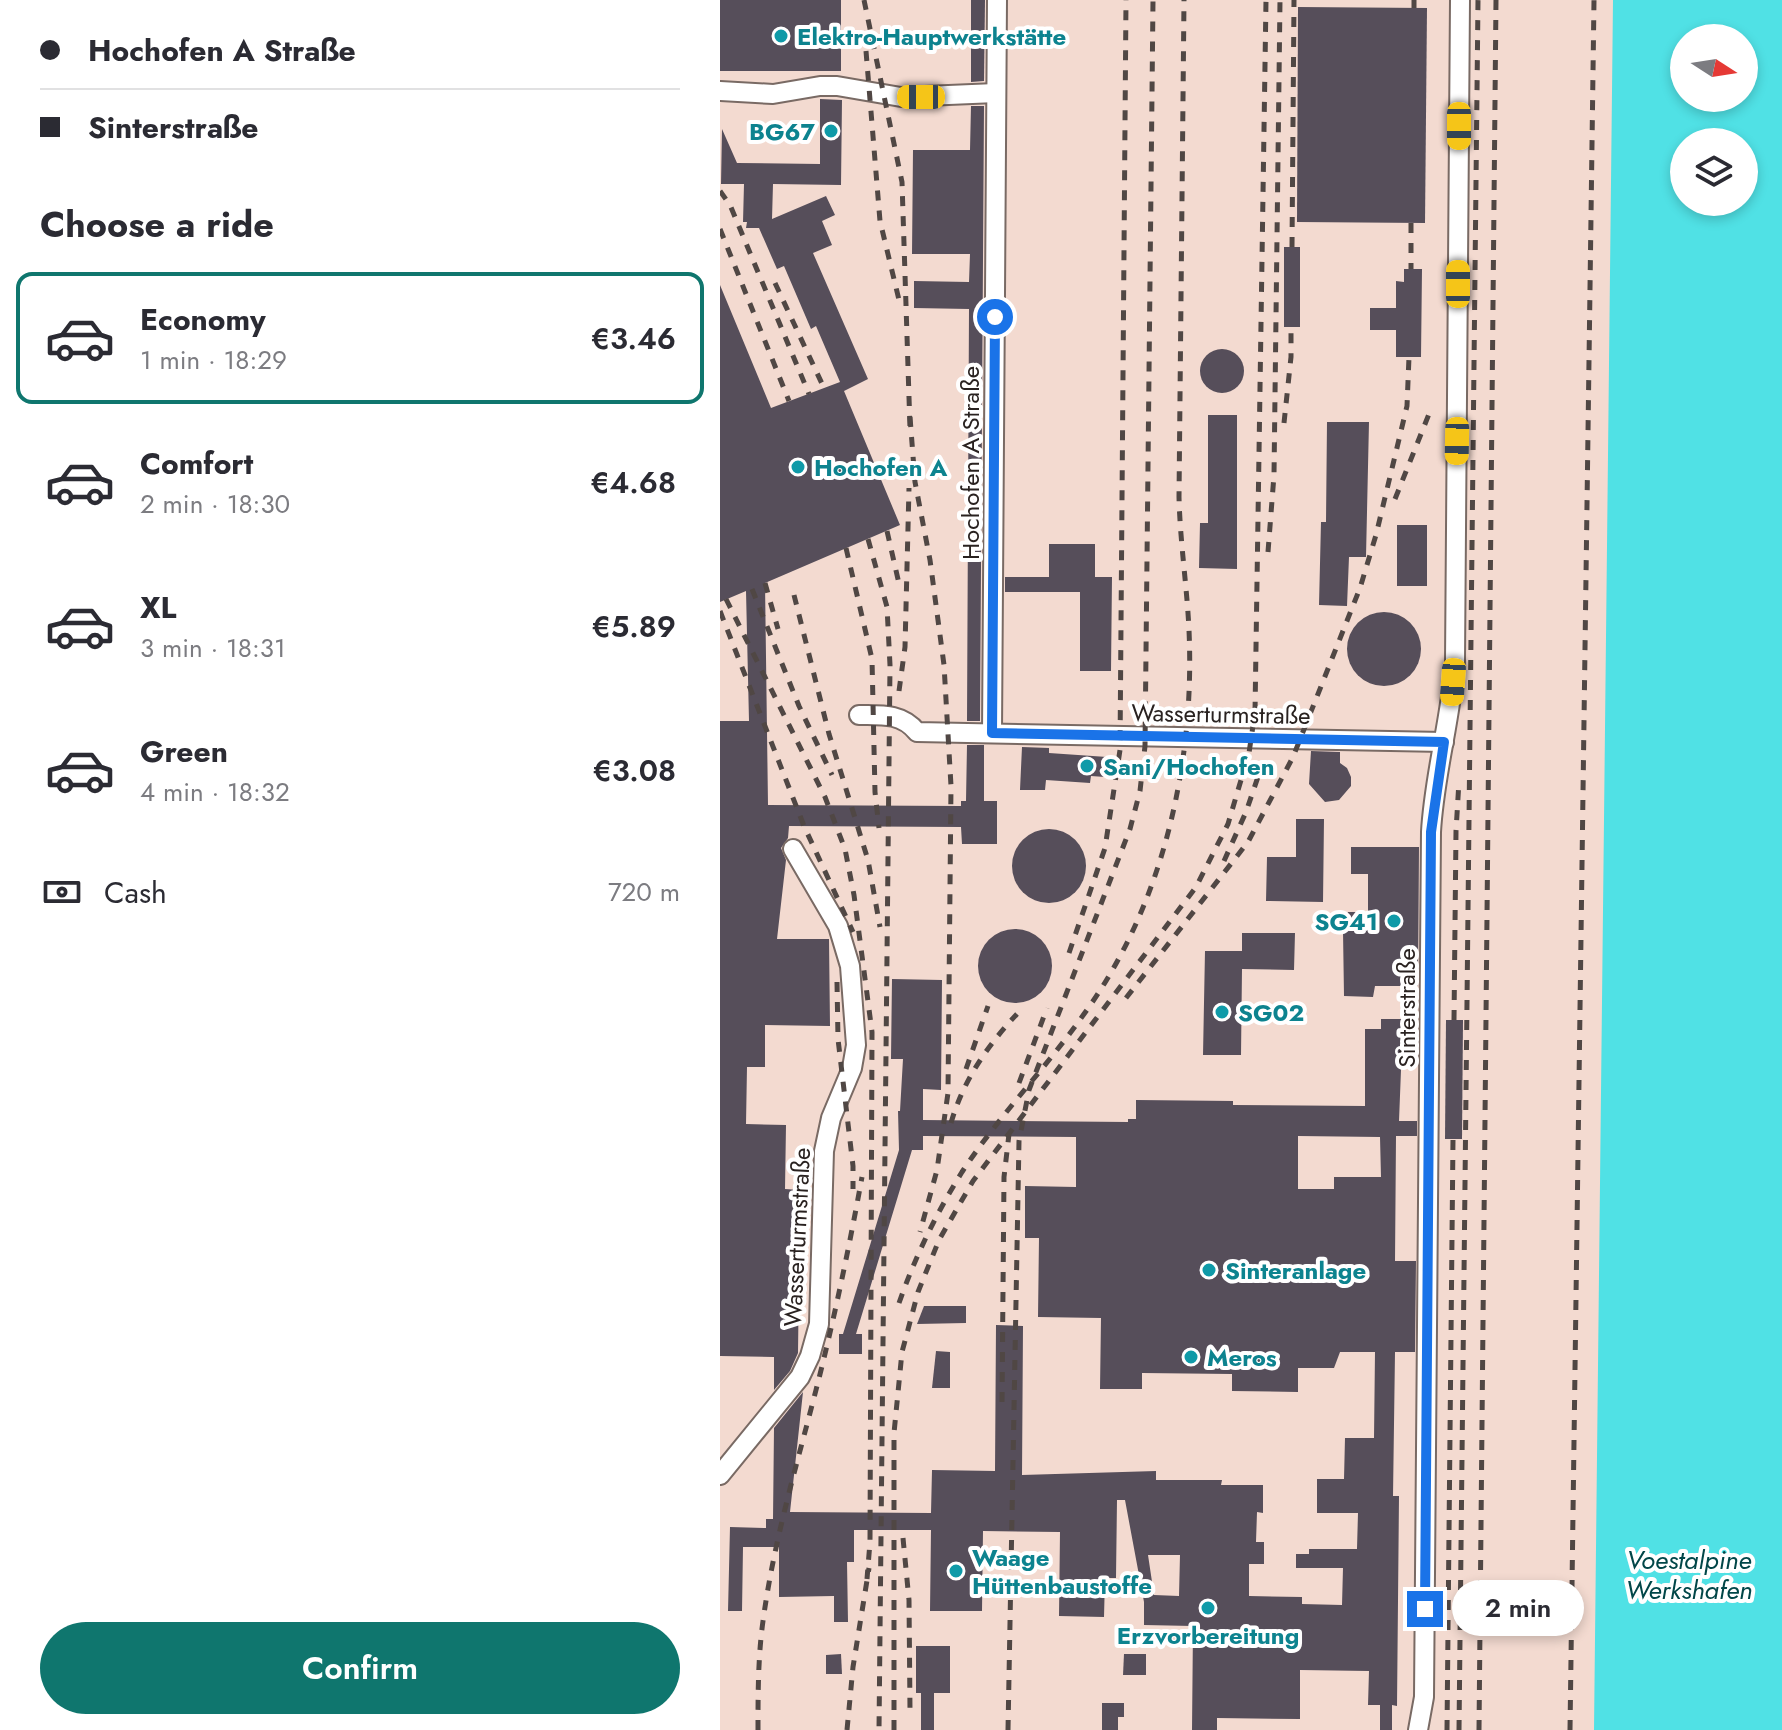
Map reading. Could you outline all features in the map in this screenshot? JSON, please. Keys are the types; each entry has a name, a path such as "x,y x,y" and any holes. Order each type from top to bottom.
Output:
{"street":[{"name":"Hochofen A Straße","path":"992,733 997,0"},
{"name":"Sinterstraße","path":"1418,1730 1424,1697 1431,832 1452,702 1455,662 1460,0"},
{"path":"720,91 773,94 837,86 901,97 996,93"},
{"name":"Wasserturmstraße","path":"859,715 900,718 910,722 917,732 1444,742"},
{"name":"Wasserturmstraße","path":"720,1475 800,1377 810,1356 819,1324 824,1151 831,1118 852,1068 856,1045 850,966 838,926 793,849"}],"shaded area":[{"path":"720,0 1782,0 1782,1730 720,1730"}],"water":[{"name":"Voestalpine Werkshafen","path":"1613,0 1782,0 1782,1730 1594,1730"}],"building":[{"name":"Elektro-Hauptwerkstätte","path":"720,0 841,0 841,71 720,71"},
{"path":"971,0 985,0 984,81 971,82"},
{"path":"1298,7 1427,8 1425,223 1297,222"},
{"path":"820,99 842,100 841,185 773,184 772,219 826,196 835,215 822,221 832,245 813,253 868,379 844,391 900,525 765,583 768,805 961,806 961,801 966,801 967,745 984,745 984,801 997,801 997,844 962,844 961,827 789,826 788,838 781,848 786,860 777,939 829,939 830,1026 765,1025 765,1067 747,1067 746,1124 786,1125 785,1189 800,1190 798,1353 790,1371 774,1390 774,1357 720,1356 720,721 749,721 746,591 720,602 720,285 771,408 840,382 816,326 811,329 784,266 777,269 759,228 746,228 747,222 743,222 744,184 721,184 722,129 737,163 820,164"},
{"path":"971,106 984,106 980,721 967,721 969,309 914,308 914,281 969,282 970,254 912,254 913,150 970,150"},
{"path":"1284,247 1300,247 1300,327 1284,327"},
{"path":"1404,269 1422,269 1421,357 1396,357 1396,330 1370,330 1370,308 1396,308 1396,281 1404,282"},
{"path":"1222,349 1237,356 1244,371 1237,386 1222,393 1207,386 1200,371 1207,356"},
{"path":"1208,415 1237,415 1237,569 1199,568 1200,523 1208,523"},
{"path":"1327,422 1369,422 1366,557 1349,557 1347,606 1319,605 1321,522 1326,522"},
{"path":"1397,525 1427,525 1427,586 1397,586"},
{"path":"1049,544 1095,544 1095,577 1112,577 1111,671 1080,671 1080,592 1005,592 1005,577 1049,577"},
{"path":"1384,612 1405,618 1415,628 1421,649 1415,670 1405,680 1384,686 1363,680 1353,670 1347,649 1353,628 1363,618"},
{"path":"1022,747 1049,748 1049,753 1107,757 1105,777 1091,776 1090,783 1046,780 1045,790 1020,790"},
{"path":"1311,751 1340,752 1340,763 1347,768 1351,786 1339,800 1325,802 1309,784"},
{"path":"1296,819 1324,819 1323,902 1266,901 1267,857 1296,857"},
{"path":"1049,829 1070,835 1080,845 1086,866 1080,887 1070,897 1049,903 1028,897 1018,887 1012,866 1018,845 1028,835"},
{"name":"SG41","path":"1351,847 1419,847 1418,986 1375,986 1373,997 1344,996 1343,931 1338,931 1348,912 1368,912 1368,874 1351,874"},
{"path":"1015,929 1036,935 1046,945 1052,966 1046,987 1036,997 1015,1003 994,997 984,987 978,966 984,945 994,935"},
{"name":"SG02","path":"1242,933 1295,933 1294,970 1242,969 1241,1055 1203,1055 1205,951 1242,951"},
{"path":"892,979 942,980 941,1090 923,1089 923,1120 1128,1122 1128,1119 1136,1119 1136,1100 1233,1101 1233,1105 1365,1106 1365,1029 1381,1029 1381,1019 1403,1019 1399,1121 1417,1121 1417,1136 1396,1136 1395,1261 1416,1261 1415,1352 1395,1352 1393,1496 1399,1496 1397,1706 1392,1705 1392,1730 1380,1730 1380,1705 1368,1705 1369,1671 1300,1670 1300,1719 1217,1718 1217,1730 1192,1730 1193,1626 1144,1625 1144,1602 1125,1500 1117,1500 1116,1578 1105,1578 1104,1617 1059,1616 1060,1532 983,1531 982,1611 930,1611 931,1530 854,1530 854,1562 847,1562 848,1622 834,1622 834,1596 779,1597 779,1547 743,1547 742,1611 728,1611 730,1527 766,1528 766,1519 773,1519 774,1428 803,1392 790,1512 931,1513 932,1470 995,1471 996,1325 1023,1326 1022,1475 1156,1471 1156,1480 1222,1480 1221,1485 1263,1485 1263,1513 1257,1512 1256,1542 1264,1542 1264,1564 1249,1564 1249,1596 1302,1597 1302,1604 1342,1605 1343,1568 1296,1568 1296,1554 1309,1554 1309,1549 1357,1549 1358,1513 1317,1513 1317,1479 1344,1479 1345,1438 1374,1438 1375,1352 1340,1352 1334,1368 1298,1368 1298,1392 1232,1391 1232,1374 1142,1373 1142,1389 1100,1389 1101,1318 1038,1317 1039,1238 1025,1238 1025,1186 1076,1187 1076,1137 923,1136 923,1150 912,1150 856,1334 862,1334 862,1354 839,1354 839,1334 843,1334 899,1150 898,1111 903,1059 891,1059","holes":["1298,1136 1380,1137 1381,1177 1334,1177 1334,1189 1298,1189","1148,1555 1180,1555 1179,1596 1154,1595"]},
{"path":"1446,1020 1463,1020 1462,1139 1445,1139"},
{"path":"924,1306 966,1306 966,1323 917,1324"},
{"path":"936,1351 950,1352 950,1388 932,1388"},
{"path":"916,1646 950,1646 950,1693 934,1693 934,1730 921,1730 921,1693 916,1693"},
{"path":"841,1654 842,1674 826,1674 826,1655"},
{"path":"1124,1654 1146,1654 1146,1675 1123,1675"},
{"path":"1102,1703 1124,1703 1124,1717 1118,1717 1118,1730 1102,1730"}],"railway":[{"path":"864,0 902,182 910,428"},
{"path":"1069,953 1105,848 1120,750 1126,0"},
{"path":"1008,1730 1019,1141 1029,1090 1130,829 1140,791 1145,746 1153,0"},
{"path":"899,1303 927,1236 962,1172 1084,1014 1111,972 1135,927 1154,880 1179,782 1189,681 1189,630 1179,497 1184,0"},
{"path":"894,1730 894,1433 902,1352 918,1292 939,1240 973,1181 1196,887 1228,824 1249,753 1255,712 1266,0"},
{"path":"1268,552 1274,475 1280,0"},
{"path":"1292,247 1294,0"},
{"path":"1414,0 1414,8"},
{"path":"1459,1730 1478,0"},
{"path":"1479,1730 1496,0"},
{"path":"1570,1730 1594,0"},
{"path":"866,51 880,221 900,304"},
{"path":"720,191 730,205 809,394"},
{"path":"1411,223 1411,269"},
{"path":"720,229 789,401"},
{"path":"775,283 824,388"},
{"path":"1284,423 1291,327"},
{"path":"1126,998 1248,842 1293,757 1360,588 1376,535 1407,406 1409,357"},
{"path":"1395,499 1429,414"},
{"path":"910,417 915,482 930,560 944,665 951,786 948,1093 937,1170 920,1232"},
{"path":"899,691 905,647 909,488"},
{"path":"887,531 900,588"},
{"path":"868,539 887,607 890,665 879,1730"},
{"path":"846,548 872,659 875,792 879,828"},
{"path":"765,583 778,629"},
{"path":"752,589 799,706 832,775"},
{"path":"794,595 829,734 868,860 880,927"},
{"path":"726,599 825,797 845,849 854,895 872,1032 870,1542 867,1579"},
{"path":"720,611 804,826 853,932"},
{"path":"1224,861 1261,768"},
{"path":"1454,1020 1459,781"},
{"path":"837,982 838,1039 853,1189"},
{"path":"966,1069 988,1006"},
{"path":"1019,1083 1047,1008"},
{"path":"951,1123 977,1065 1017,1014"},
{"path":"1002,1402 1004,1177 1009,1134"},
{"path":"1447,1730 1453,1139"},
{"path":"758,1730 760,1648 773,1562 829,1337 862,1177"},
{"path":"903,1538 909,1600 910,1710"},
{"path":"847,1730 853,1667 869,1568"}],"place":[{"name":"Elektro-Hauptwerkstätte","path":"781,36"},
{"name":"BG67","path":"831,131"},
{"name":"Hochofen A","path":"798,467"},
{"name":"Sani/Hochofen","path":"1087,766"},
{"name":"SG41","path":"1394,921"},
{"name":"SG02","path":"1222,1012"},
{"name":"Sinteranlage","path":"1209,1270"},
{"name":"Meros","path":"1191,1357"},
{"name":"Waage Hüttenbaustoffe","path":"956,1571"},
{"name":"Erzvorbereitung","path":"1208,1608"}],"route":[{"path":"995,317 992,733 1444,742 1431,832 1425,1609"}]}
